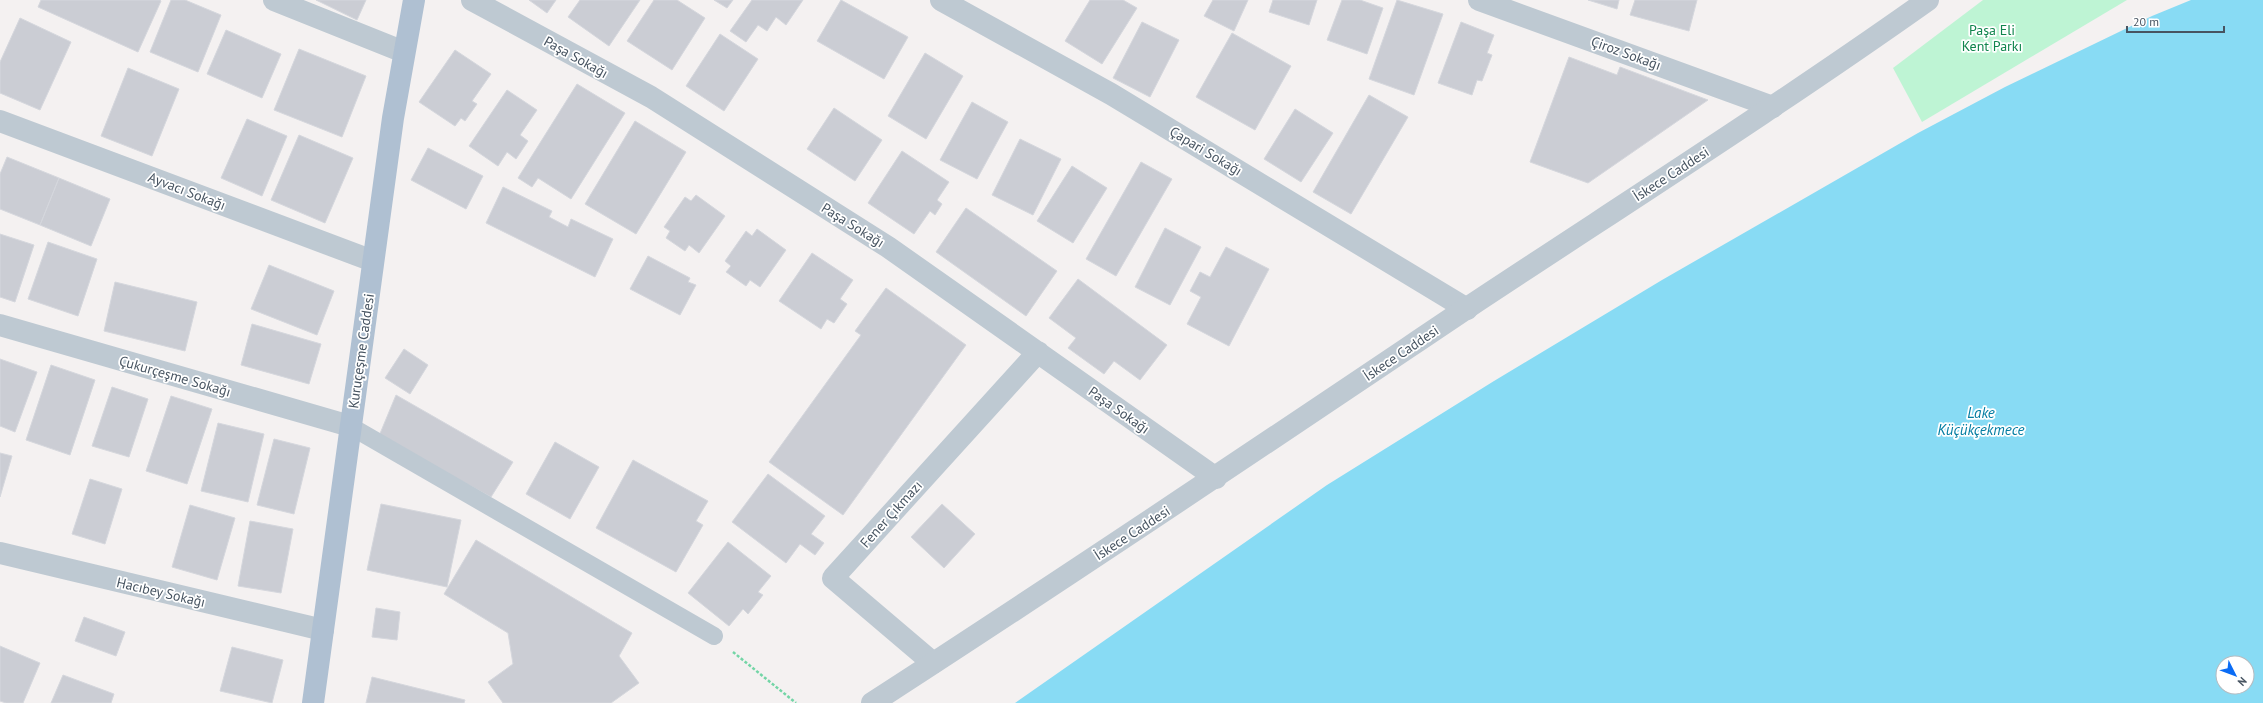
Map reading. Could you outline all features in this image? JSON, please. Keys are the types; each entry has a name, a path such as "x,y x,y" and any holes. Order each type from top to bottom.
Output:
{"main road":[{"name":"Kuruçeşme Caddesi","path":"313,703 393,118 414,0"}],"street":[{"path":"274,0 404,52"},
{"name":"Paşa Sokağı","path":"472,0 658,102 888,247 1216,478"},
{"name":"Çapari Sokağı","path":"941,0 1111,94 1467,309"},
{"name":"Çiroz Sokağı","path":"1479,0 1773,107"},
{"name":"İskece Caddesi","path":"872,703 1216,478 1467,309 1773,107 1928,0"},
{"name":"Ayvacı Sokağı","path":"0,121 373,261"},
{"name":"Çukurçeşme Sokağı","path":"0,325 350,426"},
{"name":"Fener Çıkmazı","path":"933,663 833,578 1038,352"},
{"name":"Hacıbey Sokağı","path":"0,554 323,630"}],"lane":[{"path":"350,426 714,636"}],"path":[{"path":"714,636 796,703"}],"green space":[{"name":"Paşa Eli Kent Parkı","path":"1983,0 2127,0 1922,122 1893,68"}],"water":[{"name":"Lake Küçükçekmece","path":"2191,0 2263,0 2263,703 1015,703 1327,485 1494,381 1662,280 1918,133 2005,87 2152,16"}],"building":[{"path":"41,0 161,1 138,52 38,7"},
{"path":"171,0 185,0 221,15 198,72 150,52"},
{"path":"316,0 366,0 357,20"},
{"path":"529,0 556,0 547,13"},
{"path":"580,0 640,0 609,46 568,17"},
{"path":"654,0 677,0 705,18 672,70 627,41"},
{"path":"714,0 733,0 727,8"},
{"path":"752,0 803,0 786,25 776,17 767,31 758,25 746,42 730,31"},
{"path":"841,0 908,37 884,79 817,41"},
{"path":"1090,0 1123,0 1137,8 1102,64 1065,41"},
{"path":"1213,0 1248,0 1234,31 1204,16"},
{"path":"1273,0 1317,0 1309,25 1269,12"},
{"path":"1342,0 1360,0 1383,8 1367,54 1327,40"},
{"path":"1397,0 1443,14 1414,95 1369,79"},
{"path":"1588,0 1619,0 1617,9"},
{"path":"1635,0 1697,0 1689,31 1630,15"},
{"path":"20,18 71,42 40,110 0,93 0,62"},
{"path":"1142,22 1179,40 1150,97 1113,78"},
{"path":"1461,22 1494,35 1487,53 1492,55 1482,81 1477,80 1472,95 1438,83"},
{"path":"226,30 281,54 262,98 207,74"},
{"path":"1232,33 1291,66 1255,130 1196,97"},
{"path":"720,34 758,59 724,111 686,86"},
{"path":"299,49 366,76 342,137 274,110"},
{"path":"455,50 491,74 472,101 477,104 465,121 461,118 455,126 419,102"},
{"path":"925,53 963,76 926,139 888,116"},
{"path":"1569,57 1617,75 1620,67 1708,100 1588,183 1530,162"},
{"path":"128,68 179,89 152,156 101,136"},
{"path":"577,84 625,113 571,199 538,178 532,187 518,178"},
{"path":"507,90 537,110 520,135 528,141 516,159 507,152 498,166 469,146"},
{"path":"1369,95 1408,117 1351,214 1313,192"},
{"path":"972,102 1008,122 977,179 940,160"},
{"path":"834,108 882,140 855,181 807,149"},
{"path":"1295,109 1333,133 1301,182 1264,159"},
{"path":"247,119 287,136 262,196 221,178"},
{"path":"635,121 686,152 636,234 585,204"},
{"path":"299,135 353,158 325,223 271,200"},
{"path":"1020,139 1061,159 1033,215 992,195"},
{"path":"428,148 483,176 466,209 411,180"},
{"path":"902,151 949,182 937,200 942,204 935,215 930,211 914,234 868,203"},
{"path":"7,157 59,178 40,225 0,209 0,174"},
{"path":"1141,162 1172,179 1116,276 1086,259"},
{"path":"1072,166 1107,188 1073,243 1037,221"},
{"path":"59,178 110,199 91,246 40,225"},
{"path":"503,187 552,211 549,217 568,227 571,219 613,239 595,277 486,223"},
{"path":"696,195 725,216 699,253 689,245 685,251 666,238 670,231 664,227 685,197 691,201"},
{"path":"966,208 1057,271 1026,316 936,252"},
{"path":"1165,228 1201,247 1170,305 1135,287"},
{"path":"757,229 786,250 760,287 750,280 746,286 726,272 731,266 725,261 746,231 752,236"},
{"path":"0,234 34,245 15,302 0,297"},
{"path":"48,242 97,259 78,316 28,299"},
{"path":"1226,247 1269,269 1229,346 1187,324 1201,297 1190,291 1200,272 1210,277"},
{"path":"812,253 853,280 840,299 847,304 834,323 827,319 821,329 779,301"},
{"path":"648,256 690,278 688,282 696,285 680,315 630,289"},
{"path":"269,265 334,291 317,335 251,309"},
{"path":"1078,279 1167,345 1140,380 1114,361 1104,374 1068,348 1076,338 1049,318"},
{"path":"115,282 197,302 185,351 104,331"},
{"path":"886,288 966,345 843,515 769,462 861,335 855,331"},
{"path":"252,324 321,344 309,384 241,365"},
{"path":"404,349 428,365 410,394 385,378"},
{"path":"0,359 37,372 15,432 0,426"},
{"path":"51,365 95,380 70,455 26,440"},
{"path":"112,387 148,399 129,457 92,446"},
{"path":"396,395 513,462 491,497 379,436"},
{"path":"171,396 212,409 187,484 146,471"},
{"path":"218,423 264,434 248,502 201,491"},
{"path":"274,439 310,448 294,514 257,505"},
{"path":"555,442 599,467 570,519 526,494"},
{"path":"0,453 12,456 0,497"},
{"path":"633,460 708,501 696,521 703,525 676,572 596,528"},
{"path":"768,474 825,516 811,534 824,543 815,555 800,544 786,563 732,522"},
{"path":"90,479 122,489 105,544 72,534"},
{"path":"381,504 461,520 447,587 367,570"},
{"path":"942,504 975,534 944,568 911,537"},
{"path":"190,505 235,518 217,580 172,567"},
{"path":"250,521 293,529 281,593 238,586"},
{"path":"476,540 632,633 619,656 639,683 611,703 503,703 488,682 513,664 508,633 444,594"},
{"path":"728,542 771,576 758,592 763,595 748,614 743,609 729,626 688,593"},
{"path":"376,608 400,612 397,640 372,637"},
{"path":"84,617 125,632 116,656 75,641"},
{"path":"0,646 40,663 23,703 6,703 0,701"},
{"path":"232,647 283,660 272,703 220,691"},
{"path":"63,675 114,694 111,703 51,703"},
{"path":"372,677 465,700 464,703 366,703"}]}
